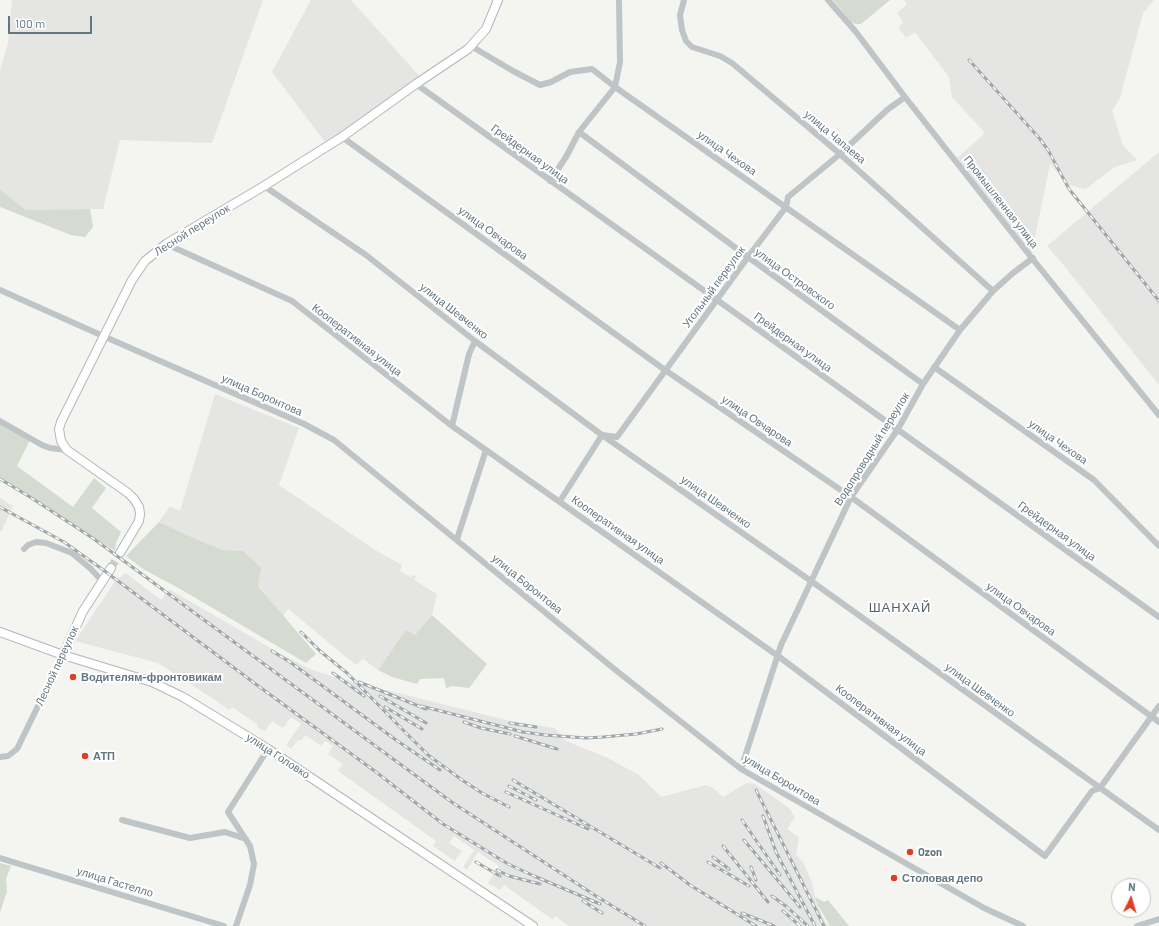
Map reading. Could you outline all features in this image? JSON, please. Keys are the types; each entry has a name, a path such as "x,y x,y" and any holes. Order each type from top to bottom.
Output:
{"main road":[{"name":"Лесной переулок","path":"67,450 60,437 60,422 132,280 145,261 166,244 264,186 342,137 471,46 486,29 498,0"},
{"path":"67,450 128,493 139,507 139,521 120,553"},
{"name":"Лесной переулок","path":"63,655 83,611 110,568"},
{"name":"улица Головко","path":"0,632 63,655 152,682 172,691 268,749 533,926"}],"street":[{"path":"550,181 580,132 615,87 620,62 619,0"},
{"name":"улица Чапаева","path":"684,0 680,15 682,30 686,41 692,47 720,56 732,64 840,154 993,291"},
{"name":"Промышленная улица","path":"828,0 856,32 905,97 1159,415"},
{"name":"улица Чехова","path":"471,46 540,85 551,82 570,72 592,69 615,87 960,330"},
{"name":"Грейдерная улица","path":"416,84 1159,617"},
{"name":"Угольный переулок","path":"602,435 617,437 748,257 786,208 788,197 840,154 887,110 905,97"},
{"name":"улица Островского","path":"580,132 748,257 923,384"},
{"name":"улица Овчарова","path":"342,137 665,370 851,497 1159,722"},
{"name":"улица Шевченко","path":"264,186 366,255 475,341 602,435 811,581 1159,830"},
{"name":"Кооперативная улица","path":"166,244 292,301 452,426 778,656 1046,856 1092,791 1100,788"},
{"name":"Водопроводный переулок","path":"741,769 781,645 851,497 898,429 923,384 960,330 993,291 1033,258"},
{"name":"улица Боронтова","path":"0,290 304,424 334,440 623,676 741,769 984,908 1023,926"},
{"path":"452,426 469,354 475,341"},
{"name":"улица Чехова","path":"934,367 1094,480 1159,546"},
{"path":"0,421 42,446 67,450"},
{"path":"560,501 602,435"},
{"path":"457,539 486,450"},
{"path":"24,548 36,542 46,543 59,548 77,557 102,581"},
{"name":"Лесной переулок","path":"0,757 8,756 17,749 63,655"},
{"path":"1100,788 1159,706"},
{"path":"236,926 250,885 254,864 253,855 246,838 228,812 268,749"},
{"path":"122,820 190,838 225,832 246,838"},
{"name":"улица Гастелло","path":"0,858 224,926"},
{"path":"1003,917 1018,926"},
{"path":"1138,926 1159,919"}],"shaded area":[{"path":"12,0 263,0 212,143 120,140 103,209 26,210 0,189 0,71 8,43"},
{"path":"311,0 351,0 423,80 328,146 272,72"},
{"path":"833,0 890,0 861,24 856,24 851,22"},
{"path":"904,0 1154,0 1143,13 1120,98 1112,111 1123,145 1137,160 1113,168 1086,189 1068,185 1050,164 1031,257 955,160 985,133 952,97 949,77 915,32 906,38 898,27 903,23 897,13 907,4"},
{"path":"1159,152 1159,385 1047,246"},
{"path":"0,189 26,210 90,209 93,227 85,237 71,235 0,207"},
{"path":"215,394 299,428 279,485 375,550 402,565 400,571 411,577 412,575 416,576 414,580 437,594 432,615 415,635 406,630 378,670 363,659 356,665 288,609 283,616 258,585 243,551 223,550 159,522 170,506 180,511"},
{"path":"0,421 31,438 17,466 73,507 94,478 106,488 92,508 121,532 116,543 115,551 0,478"},
{"path":"0,498 13,506 1,532 0,531"},
{"path":"159,522 223,550 243,551 261,568 258,586 316,654 306,663 182,590 143,569 126,556"},
{"path":"126,573 161,600 169,589 281,654 310,669 334,677 514,722 555,728 566,741 608,758 639,775 661,797 706,785 713,788 723,797 747,783 755,784 789,808 795,817 787,829 799,837 796,855 803,862 812,882 815,897 824,920 829,926 569,926 555,916 553,920 504,885 500,890 488,883 499,866 478,852 467,870 463,867 474,850 454,836 449,843 462,851 455,861 433,846 436,841 338,771 343,764 328,754 333,746 325,741 321,746 305,735 301,741 298,740 291,749 286,745 301,724 291,717 283,728 272,721 265,731 258,728 258,725 232,707 229,710 158,663 75,641 116,580"},
{"path":"432,615 487,664 469,688 453,686 446,688 444,678 420,679 417,684 392,677 378,670 406,630 415,635"},
{"path":"0,863 11,866 6,879 7,891 0,913"},
{"path":"815,897 824,902 828,900 849,926 830,926"}],"tunnel":[{"path":"111,568 120,553"}],"railway":[{"path":"969,60 1040,139 1048,150 1069,189 1159,301"},
{"path":"0,479 94,539 453,803 645,926"},
{"path":"0,507 64,542 102,569 376,772 443,824 508,864 600,904"},
{"path":"301,632 320,651 347,673 428,755 482,793 509,807"},
{"path":"272,651 290,662 396,740 440,770"},
{"path":"333,673 364,696"},
{"path":"359,682 426,709"},
{"path":"380,696 426,723"},
{"path":"421,706 523,732 545,735 586,738 636,734 662,729"},
{"path":"385,707 422,729"},
{"path":"464,722 481,728 510,734"},
{"path":"510,723 536,727"},
{"path":"515,736 557,749"},
{"path":"513,780 660,868"},
{"path":"509,786 536,800"},
{"path":"756,790 824,926"},
{"path":"506,792 588,829"},
{"path":"763,816 776,852 815,926"},
{"path":"742,820 780,875"},
{"path":"744,840 800,907"},
{"path":"723,846 768,902"},
{"path":"713,857 729,869"},
{"path":"476,862 500,876"},
{"path":"708,862 749,886"},
{"path":"661,863 690,885 756,926"},
{"path":"751,867 756,880"},
{"path":"497,870 509,876 540,884"},
{"path":"772,896 808,926"},
{"path":"583,901 602,913"},
{"path":"783,911 800,926"},
{"path":"742,913 774,926"}],"place":[{"name":"Водителям-фронтовикам","path":"73,677"},
{"name":"АТП","path":"85,756"},
{"name":"Ozon","path":"910,852"},
{"name":"Столовая депо","path":"894,878"}],"district":[{"name":"ШАНХАЙ","path":"900,608"}]}
